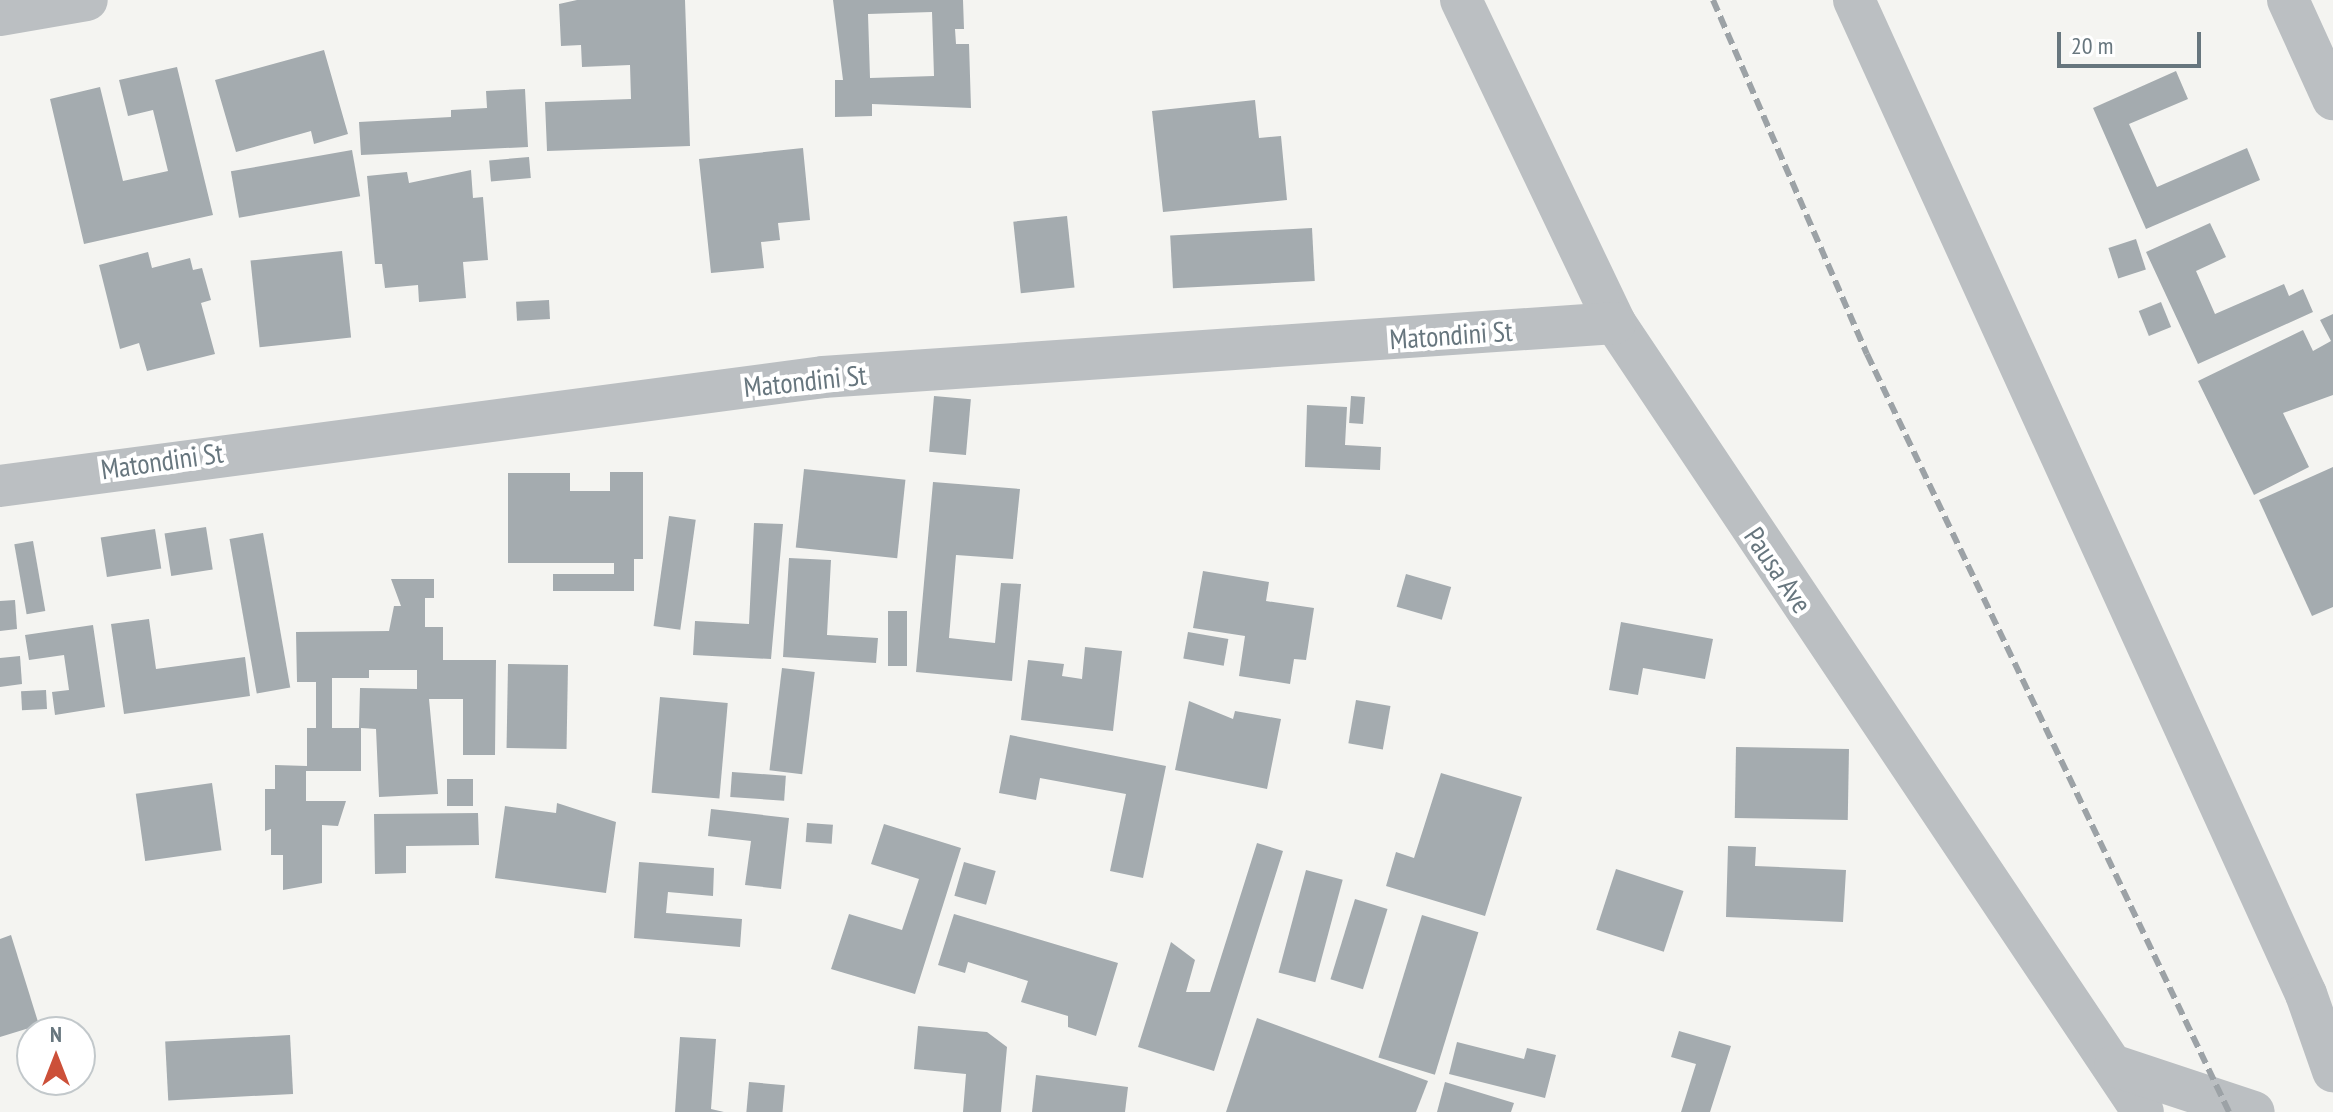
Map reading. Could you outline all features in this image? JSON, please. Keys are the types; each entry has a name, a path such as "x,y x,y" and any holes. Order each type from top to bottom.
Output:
{"street":[{"path":"0,15 87,0"},
{"name":"Pausa Ave","path":"1461,0 1615,323 2143,1112"},
{"path":"1854,0 2320,988 2333,1071"},
{"path":"2288,0 2333,99"},
{"name":"Matondini St","path":"0,486 823,377 1615,323"},
{"path":"2115,1066 2254,1112"}],"building":[{"path":"577,0 685,0 690,146 547,151 545,102 631,99 630,65 582,67 581,45 561,46 559,4"},
{"path":"833,0 963,0 964,29 955,29 956,44 969,44 971,108 872,104 872,116 835,117 835,80 843,80","holes":["932,12 934,76 870,78 868,14"]},
{"path":"324,50 348,134 314,144 311,131 236,152 215,80"},
{"path":"177,67 213,215 84,244 50,99 100,87 123,181 168,171 153,110 128,116 119,80"},
{"path":"2176,71 2188,99 2129,124 2157,187 2247,148 2260,180 2146,229 2093,108"},
{"path":"525,89 528,147 361,155 359,122 451,117 451,110 487,108 486,91"},
{"path":"1255,100 1259,138 1281,136 1287,200 1163,212 1152,111"},
{"path":"803,148 810,220 778,223 780,240 761,242 764,268 711,273 699,159"},
{"path":"352,150 360,196 239,218 231,171"},
{"path":"529,157 531,178 491,181 489,160"},
{"path":"471,170 473,198 483,197 488,260 463,262 466,298 419,302 418,285 385,288 382,264 375,264 367,176 407,172 409,183"},
{"path":"1067,216 1075,288 1021,293 1013,222"},
{"path":"2210,223 2226,257 2196,271 2215,314 2284,284 2289,296 2303,289 2313,312 2198,364 2146,252"},
{"path":"1312,228 1315,281 1173,288 1170,235"},
{"path":"2136,239 2146,269 2118,278 2108,248"},
{"path":"342,251 351,338 260,347 251,261"},
{"path":"148,252 152,268 190,258 193,270 202,268 211,300 201,303 215,354 147,371 139,343 120,349 99,265"},
{"path":"549,300 550,319 517,321 516,302"},
{"path":"2161,302 2171,327 2149,336 2139,311"},
{"path":"2333,314 2333,395 2283,413 2309,467 2254,495 2198,381 2303,330 2313,351 2331,341 2320,320"},
{"path":"934,396 971,399 966,455 929,452"},
{"path":"1351,396 1365,397 1363,424 1349,423"},
{"path":"1307,405 1347,407 1345,445 1381,447 1380,470 1305,467"},
{"path":"2333,467 2333,607 2312,616 2259,500"},
{"path":"804,469 905,480 897,558 796,548"},
{"path":"610,472 643,472 643,559 634,559 634,591 553,591 553,574 614,574 614,563 508,563 508,473 570,473 570,491 610,491"},
{"path":"933,482 1020,489 1013,559 956,555 949,638 995,643 1001,583 1021,584 1012,681 916,672"},
{"path":"669,516 696,520 680,630 654,626"},
{"path":"754,523 783,524 771,659 693,655 695,621 749,624"},
{"path":"206,527 213,569 171,576 165,534"},
{"path":"155,529 161,569 107,577 101,538"},
{"path":"263,533 290,688 257,694 230,539"},
{"path":"33,541 45,611 27,614 14,544"},
{"path":"789,558 831,560 827,635 878,638 876,663 783,657"},
{"path":"1203,571 1269,582 1266,601 1314,608 1306,660 1294,659 1290,684 1239,676 1245,636 1193,628"},
{"path":"1406,574 1451,587 1442,620 1397,607"},
{"path":"391,579 434,579 434,598 425,598 425,627 443,627 443,660 496,660 495,755 463,755 463,699 429,699 438,794 379,797 376,729 361,728 361,771 306,771 306,801 346,801 338,826 322,825 322,883 283,890 283,855 271,855 271,829 265,831 265,789 275,789 275,765 307,766 307,728 316,728 316,682 297,682 296,632 389,631 394,606 401,606","holes":["369,670 417,670 417,689 360,688 359,728 332,728 332,678 369,678"]},
{"path":"15,600 17,629 0,631 0,601"},
{"path":"888,611 907,611 907,666 888,666"},
{"path":"149,619 156,669 245,657 250,696 124,714 111,624"},
{"path":"1621,622 1713,639 1705,679 1643,668 1638,695 1609,690"},
{"path":"93,625 105,707 55,715 52,692 69,690 64,655 29,660 25,635"},
{"path":"1188,632 1228,639 1224,666 1183,659"},
{"path":"1085,647 1122,651 1113,731 1021,720 1028,660 1064,664 1062,676 1082,679"},
{"path":"20,656 22,684 0,687 0,658"},
{"path":"508,664 568,665 567,749 507,748"},
{"path":"782,668 815,672 802,774 769,770"},
{"path":"46,690 47,709 22,710 21,691"},
{"path":"660,697 728,703 719,799 652,793"},
{"path":"1356,700 1390,706 1383,749 1348,743"},
{"path":"1189,701 1233,719 1235,711 1281,719 1267,789 1175,770"},
{"path":"1010,735 1166,766 1143,878 1110,871 1126,794 1040,778 1036,800 999,793"},
{"path":"1736,747 1849,749 1848,820 1735,818"},
{"path":"732,772 786,776 784,801 730,797"},
{"path":"1441,773 1522,797 1485,916 1386,886 1396,852 1414,858"},
{"path":"447,779 473,779 473,806 447,806"},
{"path":"212,783 221,850 145,861 136,794"},
{"path":"557,803 616,822 606,893 495,878 505,806 556,813"},
{"path":"711,809 789,818 781,889 745,885 751,841 708,836"},
{"path":"478,813 479,845 406,846 406,873 375,874 374,814"},
{"path":"807,823 833,825 832,844 806,842"},
{"path":"884,824 961,848 915,994 831,969 849,914 902,930 919,879 871,864"},
{"path":"1257,843 1283,851 1214,1071 1138,1047 1171,942 1195,960 1186,992 1210,992"},
{"path":"1728,846 1756,847 1755,866 1846,870 1843,922 1726,917"},
{"path":"639,862 714,868 713,896 668,892 666,913 742,919 740,947 634,938"},
{"path":"964,862 996,871 986,905 954,896"},
{"path":"1616,869 1684,891 1664,952 1596,930"},
{"path":"1306,870 1343,880 1315,982 1279,972"},
{"path":"1355,899 1388,909 1363,989 1330,979"},
{"path":"954,914 1118,963 1096,1036 1068,1027 1068,1016 1021,1002 1028,981 968,962 965,973 938,965"},
{"path":"1422,915 1478,932 1435,1075 1378,1057"},
{"path":"11,935 36,1016 16,1016 16,1032 0,1037 0,939"},
{"path":"1257,1018 1428,1081 1416,1112 1226,1112"},
{"path":"918,1026 987,1032 1007,1047 1001,1112 963,1112 966,1074 914,1069"},
{"path":"1679,1031 1731,1046 1710,1112 1681,1112 1696,1064 1671,1057"},
{"path":"290,1035 293,1094 168,1100 165,1042"},
{"path":"680,1037 716,1039 711,1109 724,1112 675,1112"},
{"path":"1457,1042 1524,1059 1527,1048 1556,1055 1545,1098 1449,1074"},
{"path":"1036,1075 1128,1087 1125,1112 1032,1112"},
{"path":"749,1082 785,1085 783,1112 746,1112"},
{"path":"1445,1082 1514,1103 1511,1112 1437,1112"}],"railway":[{"path":"1713,0 1867,354 2229,1112"}]}
